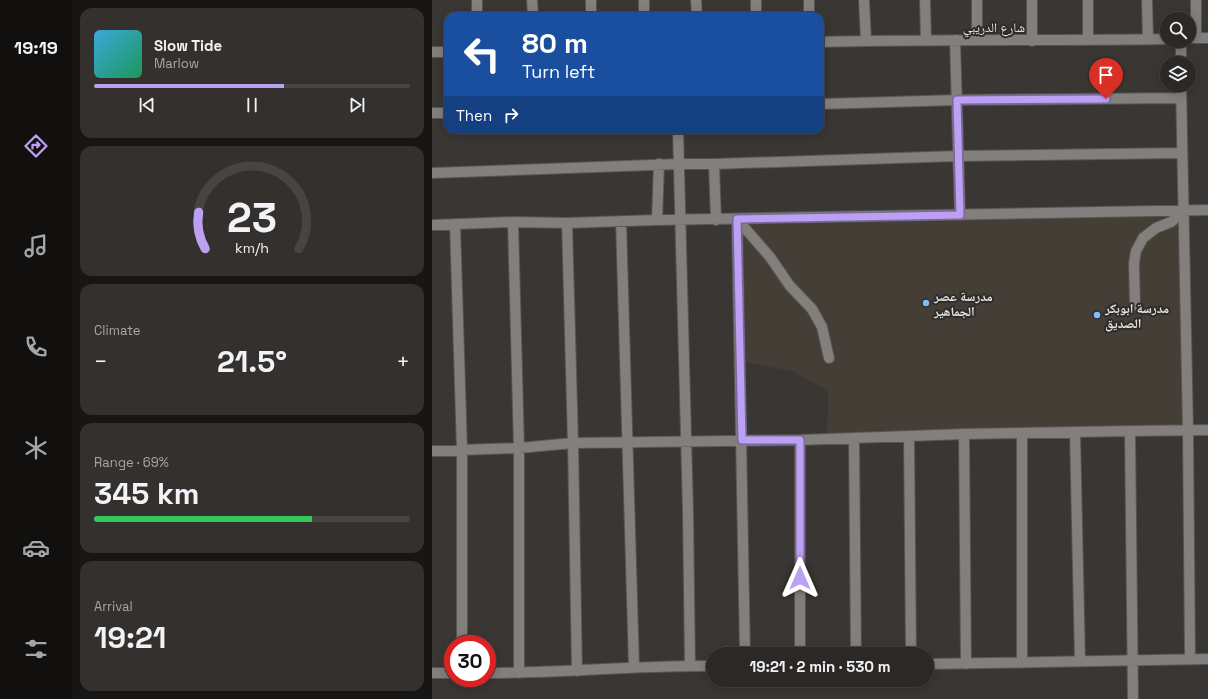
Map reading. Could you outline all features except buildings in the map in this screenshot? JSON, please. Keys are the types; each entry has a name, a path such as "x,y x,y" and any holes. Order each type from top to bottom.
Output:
{"street":[{"path":"477,0 477,12"},
{"path":"532,0 533,12"},
{"path":"591,0 591,12"},
{"path":"644,0 644,12"},
{"path":"696,0 697,12"},
{"path":"756,0 756,12"},
{"path":"809,0 809,12"},
{"path":"864,0 866,41"},
{"path":"926,0 926,40"},
{"path":"977,0 977,40"},
{"path":"1032,0 1032,41"},
{"path":"1088,0 1088,40"},
{"path":"1147,0 1148,39"},
{"path":"1195,12 1196,0"},
{"path":"1196,38 1208,38"},
{"name":"شارع الدريبي","path":"824,42 1160,39"},
{"path":"955,40 960,215"},
{"path":"432,52 444,52"},
{"path":"1181,92 1181,153 1184,211 1188,430 1190,659"},
{"path":"824,104 957,100 1181,98"},
{"path":"432,113 444,113"},
{"path":"678,134 688,512 690,666"},
{"path":"432,173 659,164 714,164 958,156 1181,153"},
{"path":"657,220 659,164"},
{"path":"714,164 716,220"},
{"path":"432,224 513,222 567,223 1208,210"},
{"path":"1135,304 1134,263 1136,251 1143,238 1156,228 1171,222 1184,211"},
{"path":"737,219 770,257 790,286 812,309 822,327 829,358"},
{"path":"737,219 746,647"},
{"path":"621,221 634,667"},
{"path":"513,222 519,448 519,673"},
{"path":"567,223 573,443 576,671"},
{"path":"455,224 462,450 462,635"},
{"path":"432,451 519,448 573,443 800,440 964,434 1208,430"},
{"path":"1130,431 1133,699"},
{"path":"1075,432 1080,661"},
{"path":"1022,433 1022,663"},
{"path":"964,434 966,664"},
{"path":"909,437 911,647"},
{"path":"854,438 856,647"},
{"path":"800,440 800,647"},
{"path":"934,664 1208,659"},
{"path":"496,673 576,671 634,667 706,666"},
{"path":"432,673 444,673"}],"shaded area":[{"path":"1184,211 1188,430 827,438 828,391 792,371 743,362 739,220"}],"place":[{"name":"مدرسة عصر الجماهير","path":"926,303"},
{"name":"مدرسة ابوبكر الصديق","path":"1097,315"}],"route":[{"path":"800,578 800,440 742,440 737,219 960,215 957,100 1106,99"}]}
